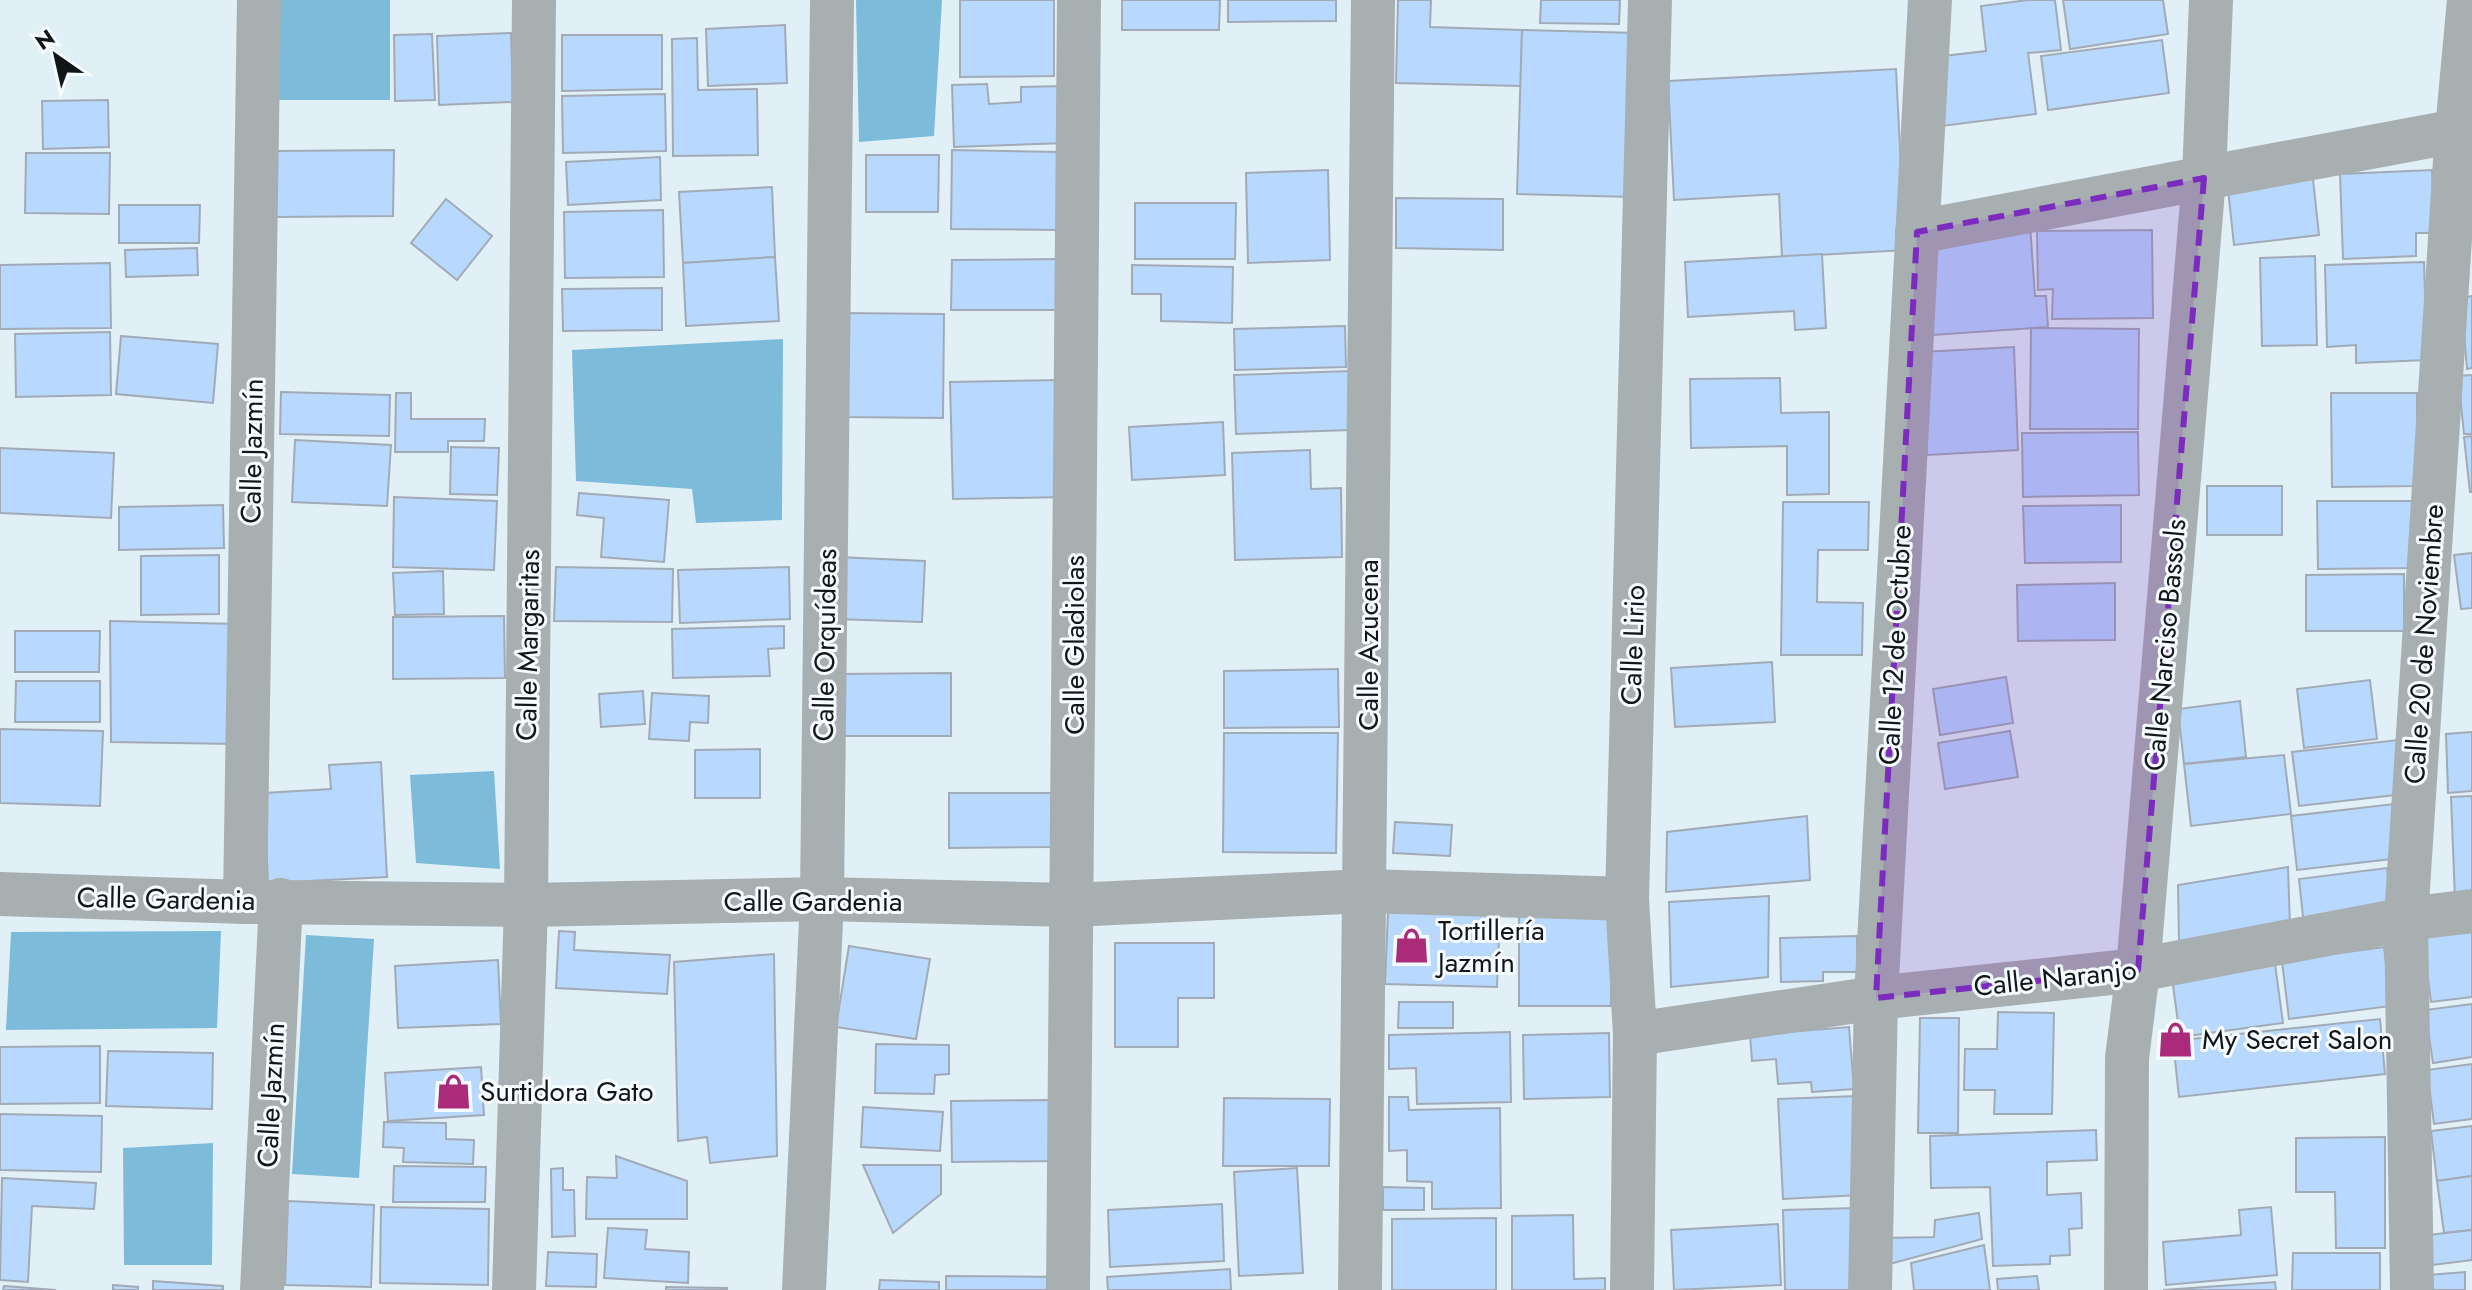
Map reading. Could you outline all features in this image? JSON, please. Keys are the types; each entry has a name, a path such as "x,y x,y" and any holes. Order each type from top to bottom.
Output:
{"street":[{"name":"Calle Jazmín","path":"259,0 262,1290"},
{"name":"Calle Margaritas","path":"514,1290 526,905 534,0"},
{"name":"Calle Orquídeas","path":"804,1290 822,899 832,0"},
{"name":"Calle Gladiolas","path":"1068,1290 1079,0"},
{"name":"Calle Azucena","path":"1360,1290 1373,0"},
{"name":"Calle Lirio","path":"1632,1290 1635,1034 1627,899 1650,0"},
{"name":"Calle 12 de Octubre","path":"1870,1290 1876,998 1930,0"},
{"name":"Calle Narciso Bassols","path":"2126,1290 2127,1058 2138,970 2204,178 2211,0"},
{"name":"Calle 20 de Noviembre","path":"2412,1290 2406,919 2465,129 2469,0"},
{"path":"1917,232 2465,129"},
{"name":"Calle Gardenia","path":"0,894 526,905 822,899 1072,905 1366,891 1627,899"},
{"name":"Calle Naranjo","path":"1635,1034 1876,998 2138,970 2406,919 2472,911"}],"highlighted area":[{"path":"2204,178 2138,970 1876,998 1917,232"}],"shaded area":[{"path":"278,0 390,0 390,100 277,100"},
{"path":"856,0 942,0 934,136 859,142"},
{"path":"783,339 782,520 696,523 692,489 576,481 572,350"},
{"path":"494,771 500,869 416,863 410,775"},
{"path":"221,931 217,1028 6,1030 11,932"},
{"path":"306,935 374,939 359,1178 292,1174"},
{"path":"213,1143 212,1265 124,1265 123,1148"}],"building":[{"path":"960,0 1054,0 1054,76 960,77"},
{"path":"1122,0 1220,0 1219,30 1122,30"},
{"path":"1228,0 1336,0 1336,21 1228,22"},
{"path":"1398,0 1431,0 1430,27 1522,30 1521,86 1396,83"},
{"path":"1541,0 1620,0 1619,24 1540,23"},
{"path":"2055,0 2061,50 2028,53 2036,114 1942,126 1935,57 1986,51 1981,6"},
{"path":"2063,0 2163,0 2168,34 2070,49"},
{"path":"785,25 787,83 708,86 706,29"},
{"path":"1522,30 1637,33 1632,197 1517,194"},
{"path":"511,33 513,102 439,105 437,36"},
{"path":"432,34 435,100 395,101 394,35"},
{"path":"562,35 662,35 662,89 562,91"},
{"path":"697,38 698,90 757,89 758,155 673,156 672,39"},
{"path":"2162,40 2169,93 2048,110 2041,56"},
{"path":"1896,69 1905,250 1782,257 1779,194 1674,200 1668,81"},
{"path":"987,84 989,104 1021,102 1021,87 1064,86 1066,143 954,147 952,85"},
{"path":"665,94 666,151 563,153 562,96"},
{"path":"108,100 109,147 43,149 42,101"},
{"path":"394,150 393,216 276,217 277,151"},
{"path":"952,150 1061,152 1060,230 951,229"},
{"path":"26,153 110,153 109,214 25,213"},
{"path":"866,155 939,155 938,212 866,212"},
{"path":"660,157 661,200 568,205 566,162"},
{"path":"1328,170 1330,260 1248,263 1246,173"},
{"path":"2432,170 2434,233 2416,233 2416,256 2343,259 2340,174"},
{"path":"2313,179 2319,235 2234,245 2228,189"},
{"path":"772,187 775,257 683,263 679,192"},
{"path":"1396,198 1503,199 1503,250 1396,248"},
{"path":"446,199 492,236 457,280 411,243"},
{"path":"1135,203 1236,203 1235,259 1135,259"},
{"path":"119,205 200,205 199,243 119,243"},
{"path":"663,210 664,277 565,278 564,212"},
{"path":"2030,225 2035,296 2046,296 2048,327 1933,335 1926,233"},
{"path":"2152,230 2153,318 2052,319 2053,289 2038,290 2037,231"},
{"path":"197,248 198,275 126,277 125,250"},
{"path":"1822,254 1826,328 1795,330 1794,311 1688,317 1685,262"},
{"path":"2315,256 2317,345 2262,346 2260,258"},
{"path":"775,257 779,321 686,326 683,263"},
{"path":"1058,259 1057,310 951,310 952,260"},
{"path":"2424,262 2427,360 2356,363 2356,345 2327,347 2325,265"},
{"path":"110,263 111,328 0,329 0,265"},
{"path":"1132,265 1233,267 1232,323 1161,321 1161,294 1132,294"},
{"path":"662,288 662,330 563,331 562,289"},
{"path":"2472,296 2472,368 2467,369 2461,298"},
{"path":"843,313 944,314 943,418 843,417"},
{"path":"1345,326 1346,367 1235,370 1234,329"},
{"path":"2031,328 2139,329 2138,429 2030,429"},
{"path":"110,332 111,395 16,397 15,334"},
{"path":"121,336 218,344 213,403 116,394"},
{"path":"2014,347 2018,450 1927,455 1922,352"},
{"path":"1350,371 1351,430 1236,434 1234,375"},
{"path":"2472,375 2472,434 2464,434 2458,376"},
{"path":"1780,378 1781,413 1829,412 1829,494 1787,495 1787,446 1691,448 1690,379"},
{"path":"1065,380 1066,497 953,499 950,382"},
{"path":"281,392 390,395 389,436 280,434"},
{"path":"396,393 411,393 411,419 485,419 484,441 448,441 448,452 395,452"},
{"path":"2331,393 2417,393 2417,486 2332,487"},
{"path":"1223,422 1225,475 1132,480 1129,427"},
{"path":"2138,432 2139,495 2023,497 2022,433"},
{"path":"2472,436 2472,492 2470,492 2464,437"},
{"path":"295,440 391,445 387,506 292,502"},
{"path":"451,447 499,448 497,495 450,494"},
{"path":"0,448 114,453 111,518 0,513"},
{"path":"1310,450 1311,489 1341,488 1342,557 1235,560 1232,453"},
{"path":"2207,486 2282,486 2282,535 2207,535"},
{"path":"579,493 669,500 664,562 601,557 604,518 577,515"},
{"path":"394,497 497,501 494,570 393,567"},
{"path":"2317,501 2414,501 2413,568 2318,569"},
{"path":"1783,502 1869,502 1868,550 1818,550 1817,602 1863,603 1862,655 1781,655"},
{"path":"223,505 224,548 119,550 119,507"},
{"path":"2121,505 2121,562 2025,563 2023,506"},
{"path":"2472,553 2472,608 2461,609 2454,555"},
{"path":"219,555 219,614 141,615 141,556"},
{"path":"838,557 925,561 922,622 835,619"},
{"path":"556,567 673,569 672,622 554,621"},
{"path":"789,567 790,619 680,623 678,570"},
{"path":"443,571 444,614 395,615 393,573"},
{"path":"2404,574 2404,631 2306,631 2306,575"},
{"path":"2115,583 2115,640 2018,641 2017,585"},
{"path":"504,616 505,678 393,679 393,617"},
{"path":"110,621 239,624 237,744 111,742"},
{"path":"784,626 784,648 768,649 770,676 673,678 672,629"},
{"path":"15,631 100,631 99,672 15,672"},
{"path":"1772,662 1775,722 1675,727 1671,668"},
{"path":"1338,669 1339,727 1224,728 1224,671"},
{"path":"951,673 951,736 837,736 837,674"},
{"path":"2006,677 2013,723 1940,735 1933,689"},
{"path":"2370,680 2377,739 2304,748 2297,689"},
{"path":"16,681 100,681 100,722 15,722"},
{"path":"643,691 645,724 601,727 599,694"},
{"path":"652,693 709,696 708,723 690,722 689,741 649,739"},
{"path":"2240,701 2246,757 2184,764 2178,709"},
{"path":"0,729 103,731 100,806 0,803"},
{"path":"2010,731 2018,777 1945,789 1938,743"},
{"path":"2472,732 2472,791 2448,793 2446,734"},
{"path":"1224,733 1338,733 1336,853 1223,852"},
{"path":"2398,740 2404,794 2299,806 2292,752"},
{"path":"760,749 760,798 695,798 695,750"},
{"path":"2284,755 2291,814 2191,826 2184,764"},
{"path":"381,762 387,877 268,883 264,793 331,789 329,765"},
{"path":"949,793 1051,793 1051,847 949,848"},
{"path":"2472,796 2472,898 2455,899 2451,797"},
{"path":"2394,804 2400,858 2297,870 2291,816"},
{"path":"1807,816 1810,880 1666,892 1667,832"},
{"path":"1395,822 1452,825 1450,856 1393,853"},
{"path":"2288,867 2290,927 2179,944 2178,885"},
{"path":"2387,868 2392,916 2304,926 2299,879"},
{"path":"1769,896 1768,977 1671,987 1669,902"},
{"path":"1388,911 1500,914 1497,987 1385,984"},
{"path":"1519,913 1611,913 1611,1006 1519,1006"},
{"path":"2472,925 2472,997 2431,1002 2422,932"},
{"path":"559,931 575,932 574,950 670,955 667,994 556,988"},
{"path":"1857,936 1857,972 1823,972 1823,981 1781,982 1780,938"},
{"path":"1115,943 1214,943 1214,998 1178,998 1178,1047 1115,1047"},
{"path":"849,946 930,959 916,1039 836,1027"},
{"path":"2384,947 2391,1006 2289,1019 2282,961"},
{"path":"774,954 777,1156 710,1163 707,1137 678,1141 674,962"},
{"path":"498,960 501,1024 398,1028 395,966"},
{"path":"2275,964 2283,1023 2180,1037 2172,978"},
{"path":"1399,1002 1453,1002 1453,1028 1398,1028"},
{"path":"2472,1004 2472,1057 2433,1063 2425,1010"},
{"path":"1998,1012 2054,1013 2052,1114 1994,1114 1995,1090 1964,1090 1965,1049 1997,1049"},
{"path":"1920,1018 1959,1018 1958,1133 1918,1133"},
{"path":"2380,1019 2385,1074 2179,1097 2173,1041"},
{"path":"1849,1027 1854,1089 1812,1092 1811,1082 1778,1084 1776,1059 1752,1061 1750,1035"},
{"path":"1510,1032 1511,1102 1417,1104 1416,1068 1389,1069 1389,1035"},
{"path":"1609,1033 1610,1097 1524,1099 1523,1035"},
{"path":"876,1044 949,1045 949,1074 935,1075 934,1094 875,1093"},
{"path":"100,1046 100,1103 0,1104 0,1047"},
{"path":"108,1051 213,1053 212,1109 106,1106"},
{"path":"2472,1064 2472,1119 2434,1124 2427,1070"},
{"path":"481,1067 484,1115 388,1121 385,1073"},
{"path":"1856,1096 1860,1195 1783,1199 1778,1099"},
{"path":"1389,1097 1408,1097 1409,1110 1500,1108 1501,1208 1432,1209 1432,1182 1407,1181 1407,1150 1389,1151"},
{"path":"1224,1098 1330,1099 1329,1166 1223,1166"},
{"path":"1055,1100 1056,1161 952,1162 951,1101"},
{"path":"863,1107 943,1112 940,1151 861,1147"},
{"path":"0,1114 102,1116 101,1172 0,1170"},
{"path":"384,1122 446,1123 446,1139 474,1140 473,1164 403,1162 404,1148 383,1147"},
{"path":"2472,1126 2472,1176 2437,1181 2431,1131"},
{"path":"2096,1130 2097,1160 2047,1162 2047,1195 2081,1193 2082,1228 2069,1229 2070,1255 2050,1256 2050,1264 1993,1266 1990,1187 1931,1188 1930,1136"},
{"path":"2385,1137 2385,1248 2336,1248 2335,1192 2296,1192 2296,1138"},
{"path":"616,1156 687,1181 687,1219 586,1219 587,1177 617,1178"},
{"path":"863,1165 941,1165 941,1194 893,1233"},
{"path":"394,1166 486,1167 485,1202 393,1202"},
{"path":"563,1168 563,1190 574,1190 575,1236 552,1237 551,1169"},
{"path":"1297,1168 1303,1273 1239,1276 1234,1172"},
{"path":"2472,1176 2472,1230 2444,1233 2437,1181"},
{"path":"2,1178 96,1183 94,1209 32,1206 28,1282 0,1280"},
{"path":"1383,1187 1424,1188 1424,1210 1383,1210"},
{"path":"288,1201 374,1205 371,1287 285,1285"},
{"path":"1222,1204 1224,1261 1110,1267 1108,1210"},
{"path":"381,1207 489,1209 488,1285 380,1283"},
{"path":"2271,1207 2277,1275 2166,1285 2163,1242 2241,1235 2239,1210"},
{"path":"1855,1208 1857,1290 1785,1290 1783,1210"},
{"path":"1979,1213 1982,1239 1886,1265 1883,1238 1934,1237 1935,1220"},
{"path":"1573,1215 1574,1279 1605,1278 1605,1290 1512,1290 1512,1216"},
{"path":"1496,1218 1496,1290 1392,1290 1392,1219"},
{"path":"1778,1224 1781,1285 1674,1290 1671,1230"},
{"path":"608,1228 647,1230 645,1249 689,1252 688,1283 604,1278"},
{"path":"2472,1230 2472,1260 2433,1265 2429,1235"},
{"path":"1984,1245 1990,1290 1914,1290 1911,1263"},
{"path":"548,1252 597,1254 596,1287 546,1286"},
{"path":"2293,1253 2380,1253 2380,1290 2292,1290"},
{"path":"1230,1269 1231,1290 1108,1290 1107,1277"},
{"path":"2465,1272 2465,1290 2429,1290 2428,1275"},
{"path":"946,1276 1062,1277 1062,1290 946,1290"},
{"path":"2037,1276 2039,1290 1998,1290 1997,1279"},
{"path":"880,1280 939,1282 939,1290 879,1290"},
{"path":"153,1281 223,1286 223,1290 153,1290"},
{"path":"2275,1282 2276,1290 2163,1290"},
{"path":"113,1285 138,1287 138,1290 113,1290"},
{"path":"4,1286 56,1290 3,1290"},
{"path":"666,1287 727,1288 727,1290 666,1290"}],"place":[{"name":"Tortillería Jazmín","path":"1412,946"},
{"name":"My Secret Salon","path":"2176,1039"},
{"name":"Surtidora Gato","path":"454,1091"}]}
